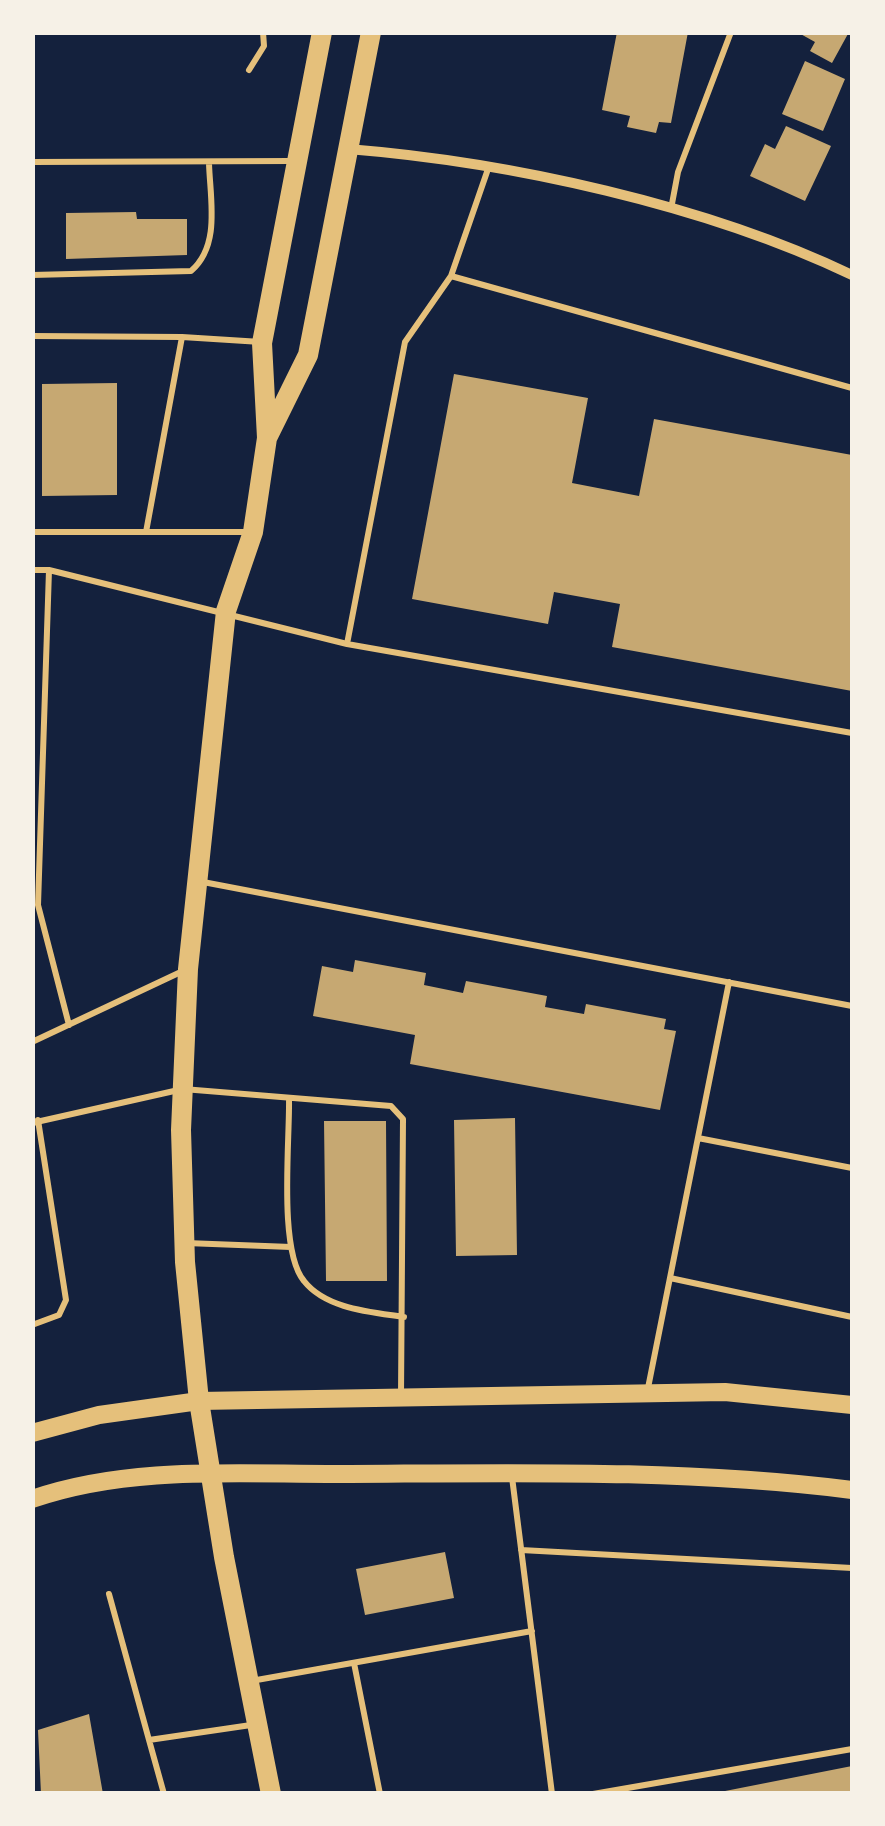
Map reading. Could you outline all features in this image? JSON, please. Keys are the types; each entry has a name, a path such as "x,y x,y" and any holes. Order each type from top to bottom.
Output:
{"main road":[{"path":"271,1794 199,1401 185,1243 183,1090 188,969 226,611 253,532 266,438 262,342 322,32"},
{"path":"266,438 308,355 371,32"},
{"path":"32,1433 100,1415 199,1401 725,1392 852,1405"},
{"path":"32,1499 126,1476 210,1475 511,1473 778,1480 852,1490"}],"street":[{"path":"348,150 404,153 671,210 815,257 852,275"}],"lane":[{"path":"250,70 264,46 264,32"},
{"path":"671,210 678,172 731,32"},
{"path":"32,162 296,160"},
{"path":"32,276 191,271 206,258 211,240 209,163"},
{"path":"346,644 405,342 451,276 488,169"},
{"path":"451,276 852,388"},
{"path":"32,336 262,342"},
{"path":"146,532 182,337"},
{"path":"32,532 253,532"},
{"path":"32,570 50,570 226,611 346,644 852,732"},
{"path":"50,570 38,906 68,1025"},
{"path":"196,881 852,1006"},
{"path":"32,1042 188,969"},
{"path":"647,1393 729,982"},
{"path":"32,1325 59,1315 66,1300 35,1122 183,1090 391,1106 403,1119 401,1398"},
{"path":"289,1098 291,1247 304,1283 349,1309 404,1317"},
{"path":"698,1138 852,1168"},
{"path":"185,1243 291,1247"},
{"path":"670,1278 852,1317"},
{"path":"511,1473 552,1794"},
{"path":"521,1550 852,1568"},
{"path":"109,1594 164,1794"},
{"path":"249,1682 532,1631"},
{"path":"354,1663 380,1794"},
{"path":"150,1740 258,1724"},
{"path":"593,1794 852,1749"}],"building":[{"path":"617,32 688,32 671,123 659,122 656,133 627,127 630,116 602,110"},
{"path":"797,32 849,32 832,63 810,51 815,42"},
{"path":"805,61 845,79 823,131 782,114"},
{"path":"786,126 831,146 805,201 750,176 765,144 775,149"},
{"path":"136,212 137,219 187,219 187,255 66,259 66,213"},
{"path":"454,374 588,398 572,483 639,496 654,419 852,455 852,691 612,647 620,604 554,592 548,624 412,599"},
{"path":"117,383 117,495 42,496 42,384"},
{"path":"355,960 426,973 424,985 463,993 466,981 547,996 545,1007 584,1014 586,1004 666,1019 664,1029 676,1031 660,1110 410,1064 415,1035 313,1016 322,966 353,972"},
{"path":"515,1118 517,1255 456,1256 454,1120"},
{"path":"324,1121 386,1121 387,1281 326,1281"},
{"path":"445,1552 454,1598 365,1615 356,1569"},
{"path":"89,1714 103,1794 41,1794 38,1730"},
{"path":"852,1766 852,1794 720,1794 720,1792"}]}
